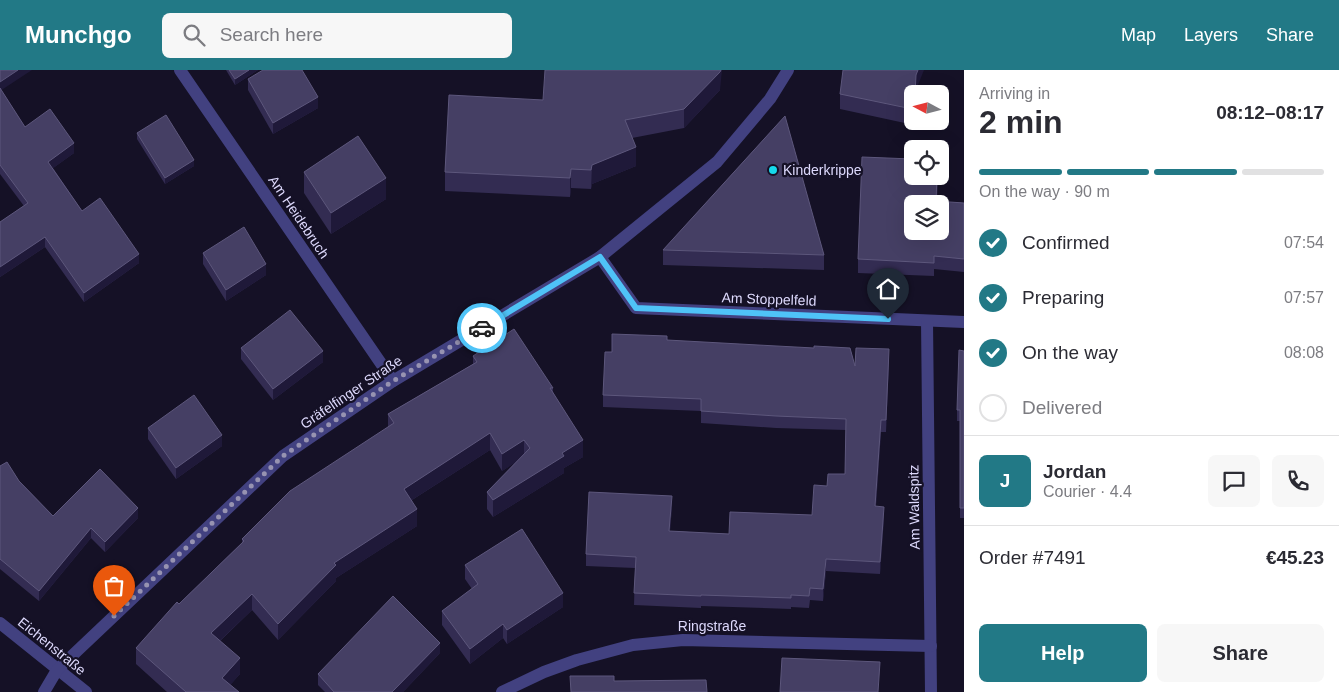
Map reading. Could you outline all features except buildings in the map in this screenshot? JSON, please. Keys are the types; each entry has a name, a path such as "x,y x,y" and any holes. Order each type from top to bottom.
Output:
{"street":[{"name":"Am Heidebruch","path":"180,70 393,381"},
{"name":"Gräfelfinger Straße","path":"44,692 57,670 283,456 393,381 600,257 717,162 770,99 788,70"},
{"name":"Am Stoppelfeld","path":"600,257 636,308 964,322"},
{"name":"Am Waldspitz","path":"927,321 931,692"},
{"name":"Eichenstraße","path":"0,623 86,692"},
{"name":"Ringstraße","path":"502,692 544,672 577,660 633,645 683,640 931,646"}],"way so far":[{"path":"114,616 283,456 393,381 482,328"}],"place":[{"name":"Kinderkrippe","path":"773,170"}],"route":[{"path":"482,328 600,257 636,308 888,319"}]}
